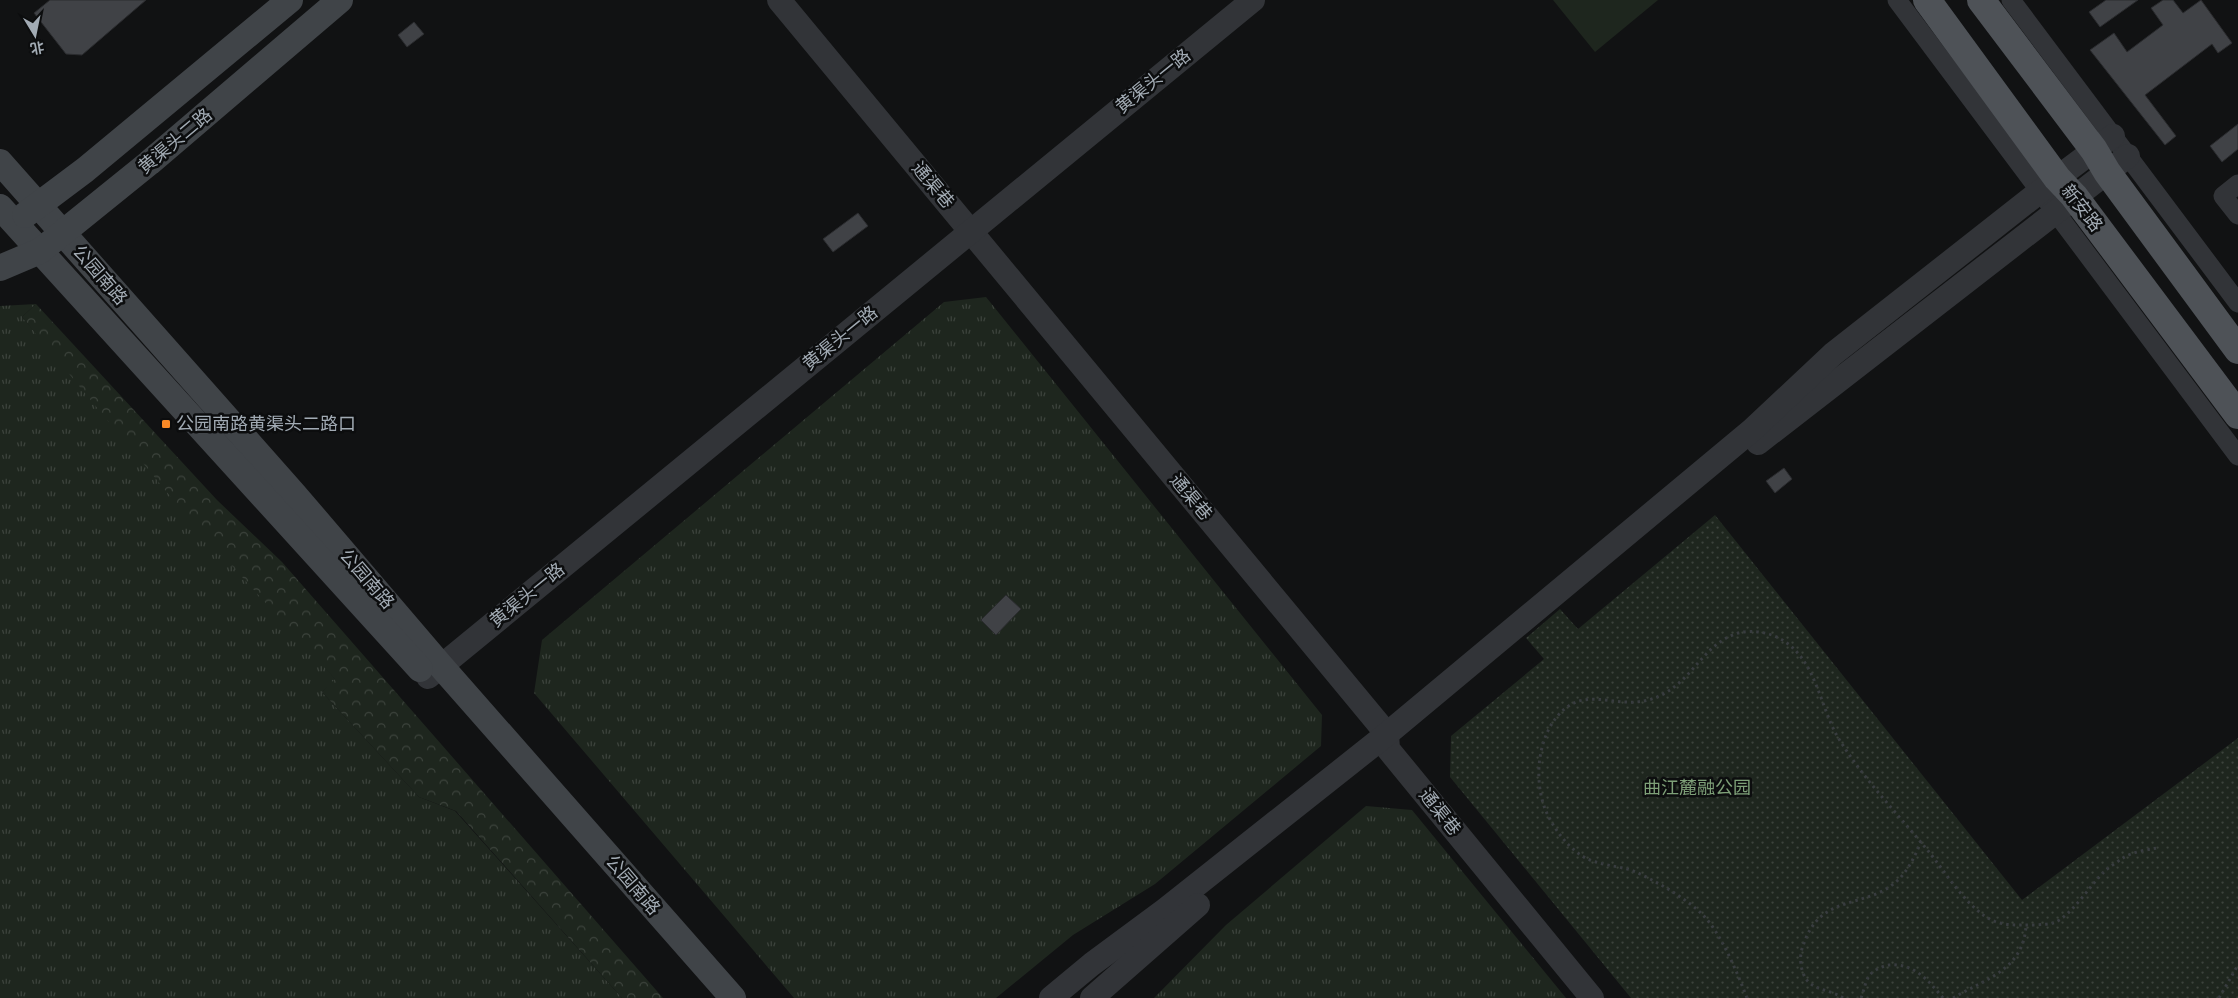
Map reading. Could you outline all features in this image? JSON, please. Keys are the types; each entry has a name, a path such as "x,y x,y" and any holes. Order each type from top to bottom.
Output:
{"main road":[{"name":"黄渠头二路","path":"4,219 40,206 290,0"},
{"name":"黄渠头二路","path":"0,268 40,251 63,233 149,163 340,0"},
{"name":"新安路","path":"1927,0 2056,194 2238,415"},
{"path":"1981,0 2110,154 2238,350"},
{"name":"公园南路","path":"0,162 294,494 434,671 709,998"},
{"name":"公园南路","path":"4,219 40,251 434,671 733,998"}],"street":[{"name":"通渠巷","path":"780,0 1387,741 1592,998"},
{"name":"黄渠头一路","path":"434,671 1252,0"},
{"path":"1897,0 2056,194 2238,456"},
{"path":"2011,0 2110,154 2238,303"},
{"path":"1092,998 1180,919 1752,430 1833,354 2110,154"},
{"path":"2238,184 2223,196 2238,215"},
{"path":"1051,998 1092,964 1166,910 1387,741"}],"path":[{"path":"1747,998 1732,960 1704,916 1677,896 1647,878 1620,866 1590,860 1576,851 1554,825 1544,806 1540,785 1540,762 1551,726 1563,710 1583,700 1648,701 1667,692 1679,683 1696,668 1701,657 1714,645 1740,633 1770,634 1785,641 1802,659 1808,668 1827,715 1847,751 1968,900 1993,921 2010,925 2056,922 2084,896 2104,872 2126,855 2157,848"},
{"path":"1843,998 1807,980 1800,955 1810,929 1836,906 1878,893 1897,882 1914,858 1921,842"},
{"path":"1953,998 2003,971 2022,948 2026,925"},
{"path":"1861,998 1870,975 1883,966 1899,964 1912,968 1926,978 1943,998"},
{"path":"2219,998 2238,965"}],"green space":[{"path":"1553,0 1658,0 1595,52"},
{"path":"986,297 1322,715 1321,746 1155,884 1073,935 996,998 794,998 534,693 542,640 944,302"},
{"path":"36,304 22,317 336,680 322,692 419,797 455,811 622,998 0,998 0,306"},
{"path":"36,304 217,500 282,562 663,998 622,998 456,811 419,797 322,692 335,679 190,520 22,317"},
{"name":"曲江麓融公园","path":"1715,515 2022,900 2238,738 2238,998 1631,998 1450,777 1451,736 1544,659 1526,638 1560,609 1578,629"},
{"path":"1366,806 1412,810 1566,998 1154,998 1226,925"}],"building":[{"path":"50,0 146,0 82,55 66,54 34,13"},
{"path":"2106,0 2138,0 2100,27 2089,12"},
{"path":"2163,0 2173,0 2183,13 2201,0 2232,43 2218,53 2212,44 2145,95 2176,136 2165,145 2090,50 2114,33 2127,52 2163,25 2151,8"},
{"path":"414,22 424,34 407,47 398,35"},
{"path":"2238,124 2238,149 2222,162 2210,146"},
{"path":"858,213 868,226 833,252 823,239"},
{"path":"1784,468 1792,479 1775,493 1766,481"},
{"path":"1006,595 1021,609 996,635 981,620"}],"place":[{"name":"公园南路黄渠头二路口","path":"166,424"}]}
